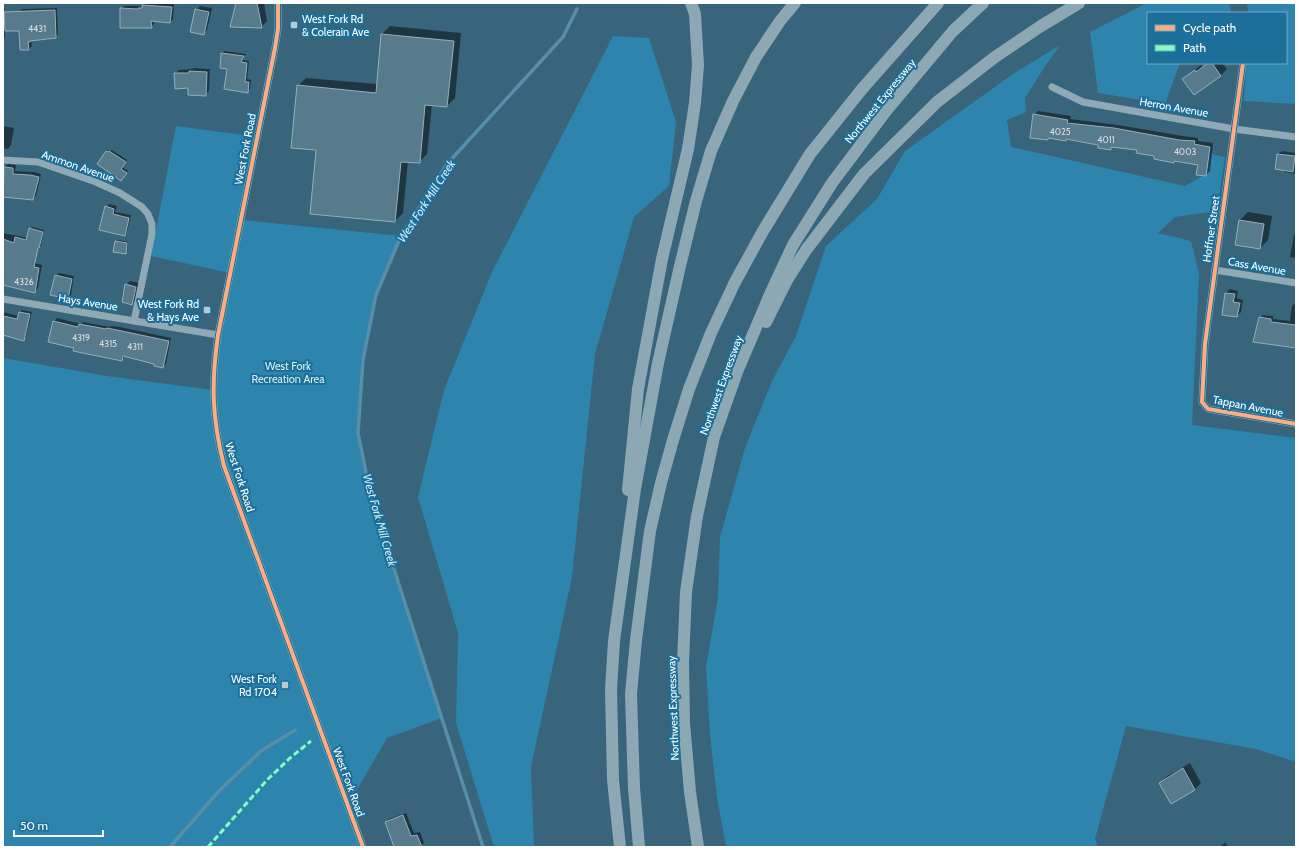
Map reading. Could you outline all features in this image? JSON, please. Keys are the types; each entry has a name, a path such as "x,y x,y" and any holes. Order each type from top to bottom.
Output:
{"highway":[{"path":"629,529 627,495 638,389 662,259 688,149 695,103 698,65 695,14 690,3"},
{"path":"620,847 613,780 611,690 614,641 639,464 658,362 696,201 711,151 733,101 756,57 780,21 795,3"},
{"name":"Northwest Expressway","path":"639,847 634,788 631,694 636,640 650,531 673,440 690,389 711,333 735,282 763,231 810,154 862,89 938,3"},
{"name":"Northwest Expressway","path":"698,847 690,792 684,723 683,662 686,592 697,516 714,437 737,372 793,245 832,183 886,111 953,31 983,3"},
{"path":"737,372 771,313 787,280 806,250 864,174 937,102 995,57 1041,26 1080,3"}],"street":[{"name":"West Fork Road","path":"278,3 278,29 275,48 218,335 214,362 214,417 224,466 363,847"},
{"name":"Hoffner Street","path":"1202,398 1205,344 1243,64"},
{"name":"Herron Avenue","path":"1052,87 1083,102 1234,129 1296,137"},
{"name":"Ammon Avenue","path":"3,160 38,162 96,182 120,193 142,207 148,214 152,224 152,234 134,321"},
{"name":"Cass Avenue","path":"1215,270 1296,283"},
{"name":"Hays Avenue","path":"3,299 218,335"},
{"name":"Tappan Avenue","path":"1202,398 1202,402 1208,409 1296,424"}],"green space":[{"path":"1147,3 1229,3 1231,12 1147,12 1147,64 1180,64 1165,104 1098,93 1090,32"},
{"path":"1247,3 1296,3 1296,104 1244,101 1246,64 1287,64 1287,12 1248,12"},
{"path":"613,36 649,38 676,122 669,186 634,217 595,354 572,577 531,767 534,847 494,847 456,723 458,633 418,497 444,390 492,272"},
{"path":"1060,45 1025,98 1026,112 1007,120 1011,147 1185,186 1204,175 1211,154 1225,157 1217,211 1175,217 1158,233 1191,241 1199,274 1192,425 1296,438 1296,762 1256,749 1126,726 1095,839 1098,847 726,847 717,797 710,735 706,667 718,598 720,537 745,448 772,381 796,336 826,246 877,199 905,151 1013,74"},
{"name":"West Fork Recreation Area","path":"176,126 257,137 241,220 401,236 376,295 363,360 358,433 371,497 442,718 387,738 348,805 363,847 3,847 3,358 107,376 213,390 230,273 151,256"}],"building":[{"path":"236,3 257,3 262,28 230,27"},
{"path":"142,5 172,7 170,23 151,21 152,28 120,28 120,8 138,9 142,8"},
{"path":"195,9 209,12 204,35 190,32"},
{"path":"55,10 56,38 30,41 28,42 29,50 20,50 19,31 5,31 4,12"},
{"path":"381,34 454,41 447,107 425,105 420,163 401,162 395,222 310,214 316,150 291,148 297,85 376,93"},
{"path":"221,53 244,56 241,62 247,63 245,82 249,82 248,93 224,89 227,69 220,68"},
{"path":"1207,64 1213,64 1221,76 1194,95 1182,79 1195,70 1196,72"},
{"path":"189,71 207,72 206,96 188,95 188,88 175,89 174,73 189,73"},
{"path":"1033,114 1068,120 1067,123 1114,128 1179,140 1195,141 1194,144 1210,147 1206,176 1196,175 1198,165 1174,161 1174,163 1154,159 1154,156 1136,153 1137,150 1111,147 1111,150 1098,148 1098,145 1066,139 1066,141 1048,138 1048,140 1030,138"},
{"path":"106,151 109,151 126,162 121,169 127,173 121,181 97,164"},
{"path":"1277,154 1295,156 1293,172 1275,169"},
{"path":"4,167 13,168 13,174 39,177 33,200 3,197"},
{"path":"105,206 114,209 113,214 129,218 125,236 99,230"},
{"path":"1239,220 1264,224 1260,249 1235,245"},
{"path":"29,228 43,232 34,267 39,268 35,293 3,285 3,239 14,243 15,237 26,240"},
{"path":"115,241 127,243 126,254 113,252"},
{"path":"55,275 72,279 68,299 50,295"},
{"path":"125,284 136,287 132,305 122,302"},
{"path":"1225,293 1235,294 1233,302 1240,303 1237,317 1222,315"},
{"path":"19,312 30,314 24,341 3,335 3,316 17,319"},
{"path":"1259,317 1271,319 1271,322 1296,325 1296,348 1253,342"},
{"path":"53,321 78,327 79,324 107,328 169,341 163,368 154,366 154,364 123,356 122,361 73,351 74,348 48,342"},
{"path":"1183,768 1195,790 1171,804 1159,783"},
{"path":"403,815 411,836 417,835 422,847 394,847 385,822"}],"waterway":[{"name":"West Fork Mill Creek","path":"483,847 371,497 358,433 363,360 376,295 401,236 447,164 563,37 577,9"},
{"path":"170,847 219,791 261,751 295,730"}],"marked path":[{"path":"208,847 267,780 290,758 311,741"}],"cycle path":[{"path":"278,3 278,29 275,48 218,335 214,369 215,416 224,466 363,847"},
{"path":"1243,64 1205,344 1202,402 1208,409 1296,424"}],"place":[{"name":"West Fork Rd & Colerain Ave","path":"294,25"},
{"name":"West Fork Rd & Hays Ave","path":"207,310"},
{"name":"West Fork Rd 1704","path":"285,685"}]}
